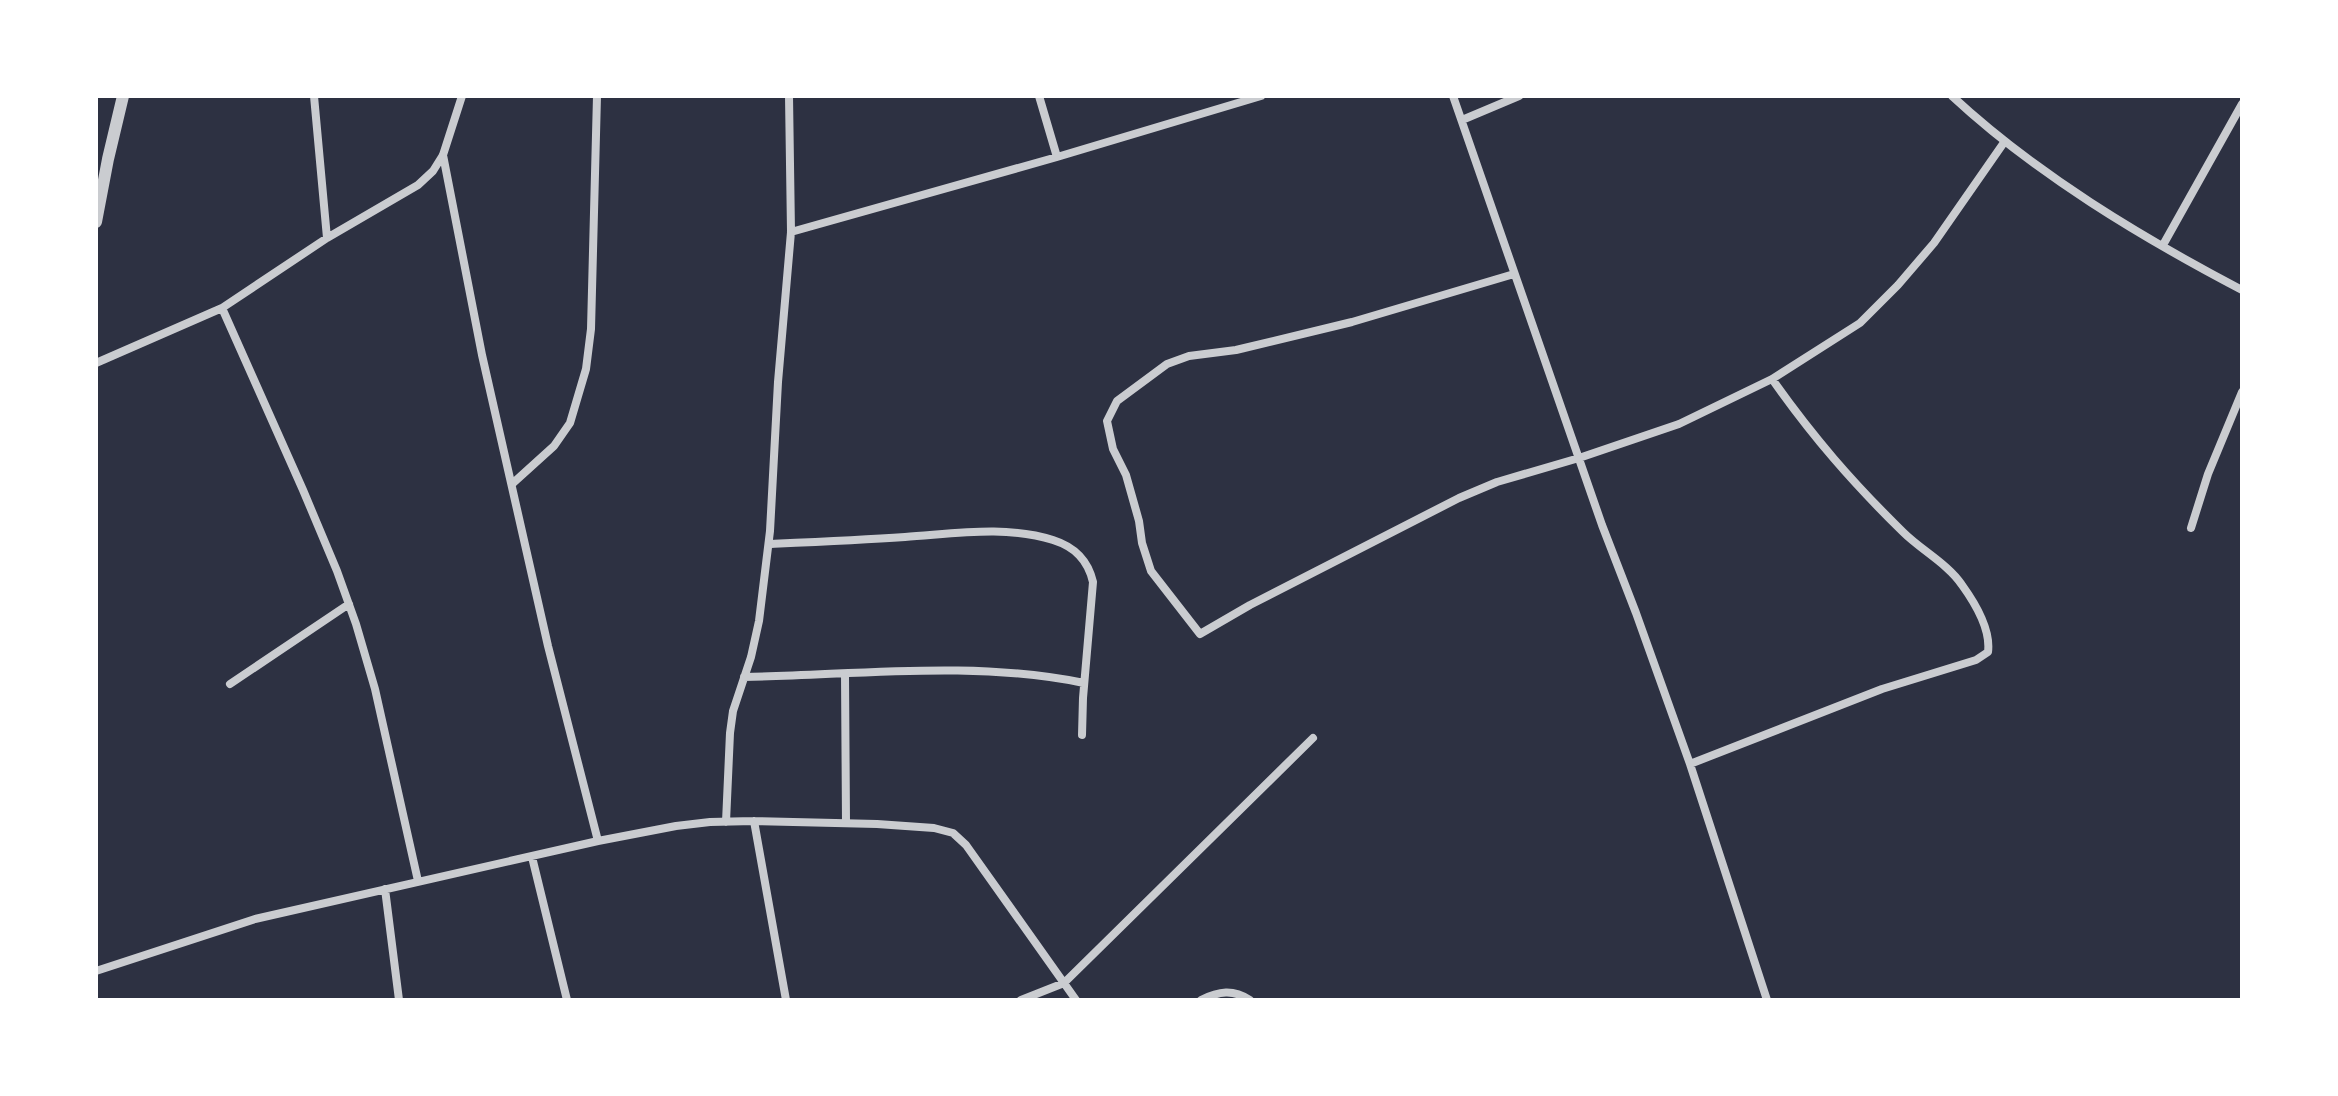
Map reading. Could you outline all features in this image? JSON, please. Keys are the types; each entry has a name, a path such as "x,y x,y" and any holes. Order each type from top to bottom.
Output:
{"street":[{"path":"96,216 123,96"},
{"path":"314,96 327,238"},
{"path":"96,363 222,308 327,238 418,185 433,171 443,155 462,96"},
{"path":"512,484 554,446 570,423 586,369 591,329 597,96"},
{"path":"726,822 733,711 759,621 769,544 778,382 791,232 789,96"},
{"path":"1039,96 1057,157"},
{"path":"791,232 1261,96"},
{"path":"1453,96 1690,764 1767,1000"},
{"path":"1462,120 1519,96"},
{"path":"1952,96 2068,188 2242,290"},
{"path":"2163,245 2242,104"},
{"path":"1514,274 1352,322 1236,350 1189,356 1167,364 1117,401 1107,421 1113,449 1126,475 1151,571 1200,634 1250,605 1459,498 1497,482 1679,424 1772,379 1860,323 1898,285 1934,243 2005,141"},
{"path":"443,155 482,355 548,646 598,841"},
{"path":"222,308 265,402 349,604 375,689 418,881"},
{"path":"1690,764 1882,689 1976,660 1988,652 1983,622 1961,582 1908,537 1853,483 1803,423 1772,379"},
{"path":"2191,528 2208,474 2242,392"},
{"path":"769,544 1007,532 1053,541 1067,547 1083,557 1090,568 1093,582 1082,735"},
{"path":"230,684 349,604"},
{"path":"744,677 975,670 1051,676 1084,683"},
{"path":"845,674 846,823"},
{"path":"1021,1000 1064,983 1313,738"},
{"path":"754,821 786,1000"},
{"path":"96,971 255,919 598,841 676,826 726,822 846,823 934,828 953,833 966,845 1076,1000"},
{"path":"532,857 567,1000"},
{"path":"385,889 399,1000"},
{"path":"1201,1000 1230,991 1250,1000"}]}
